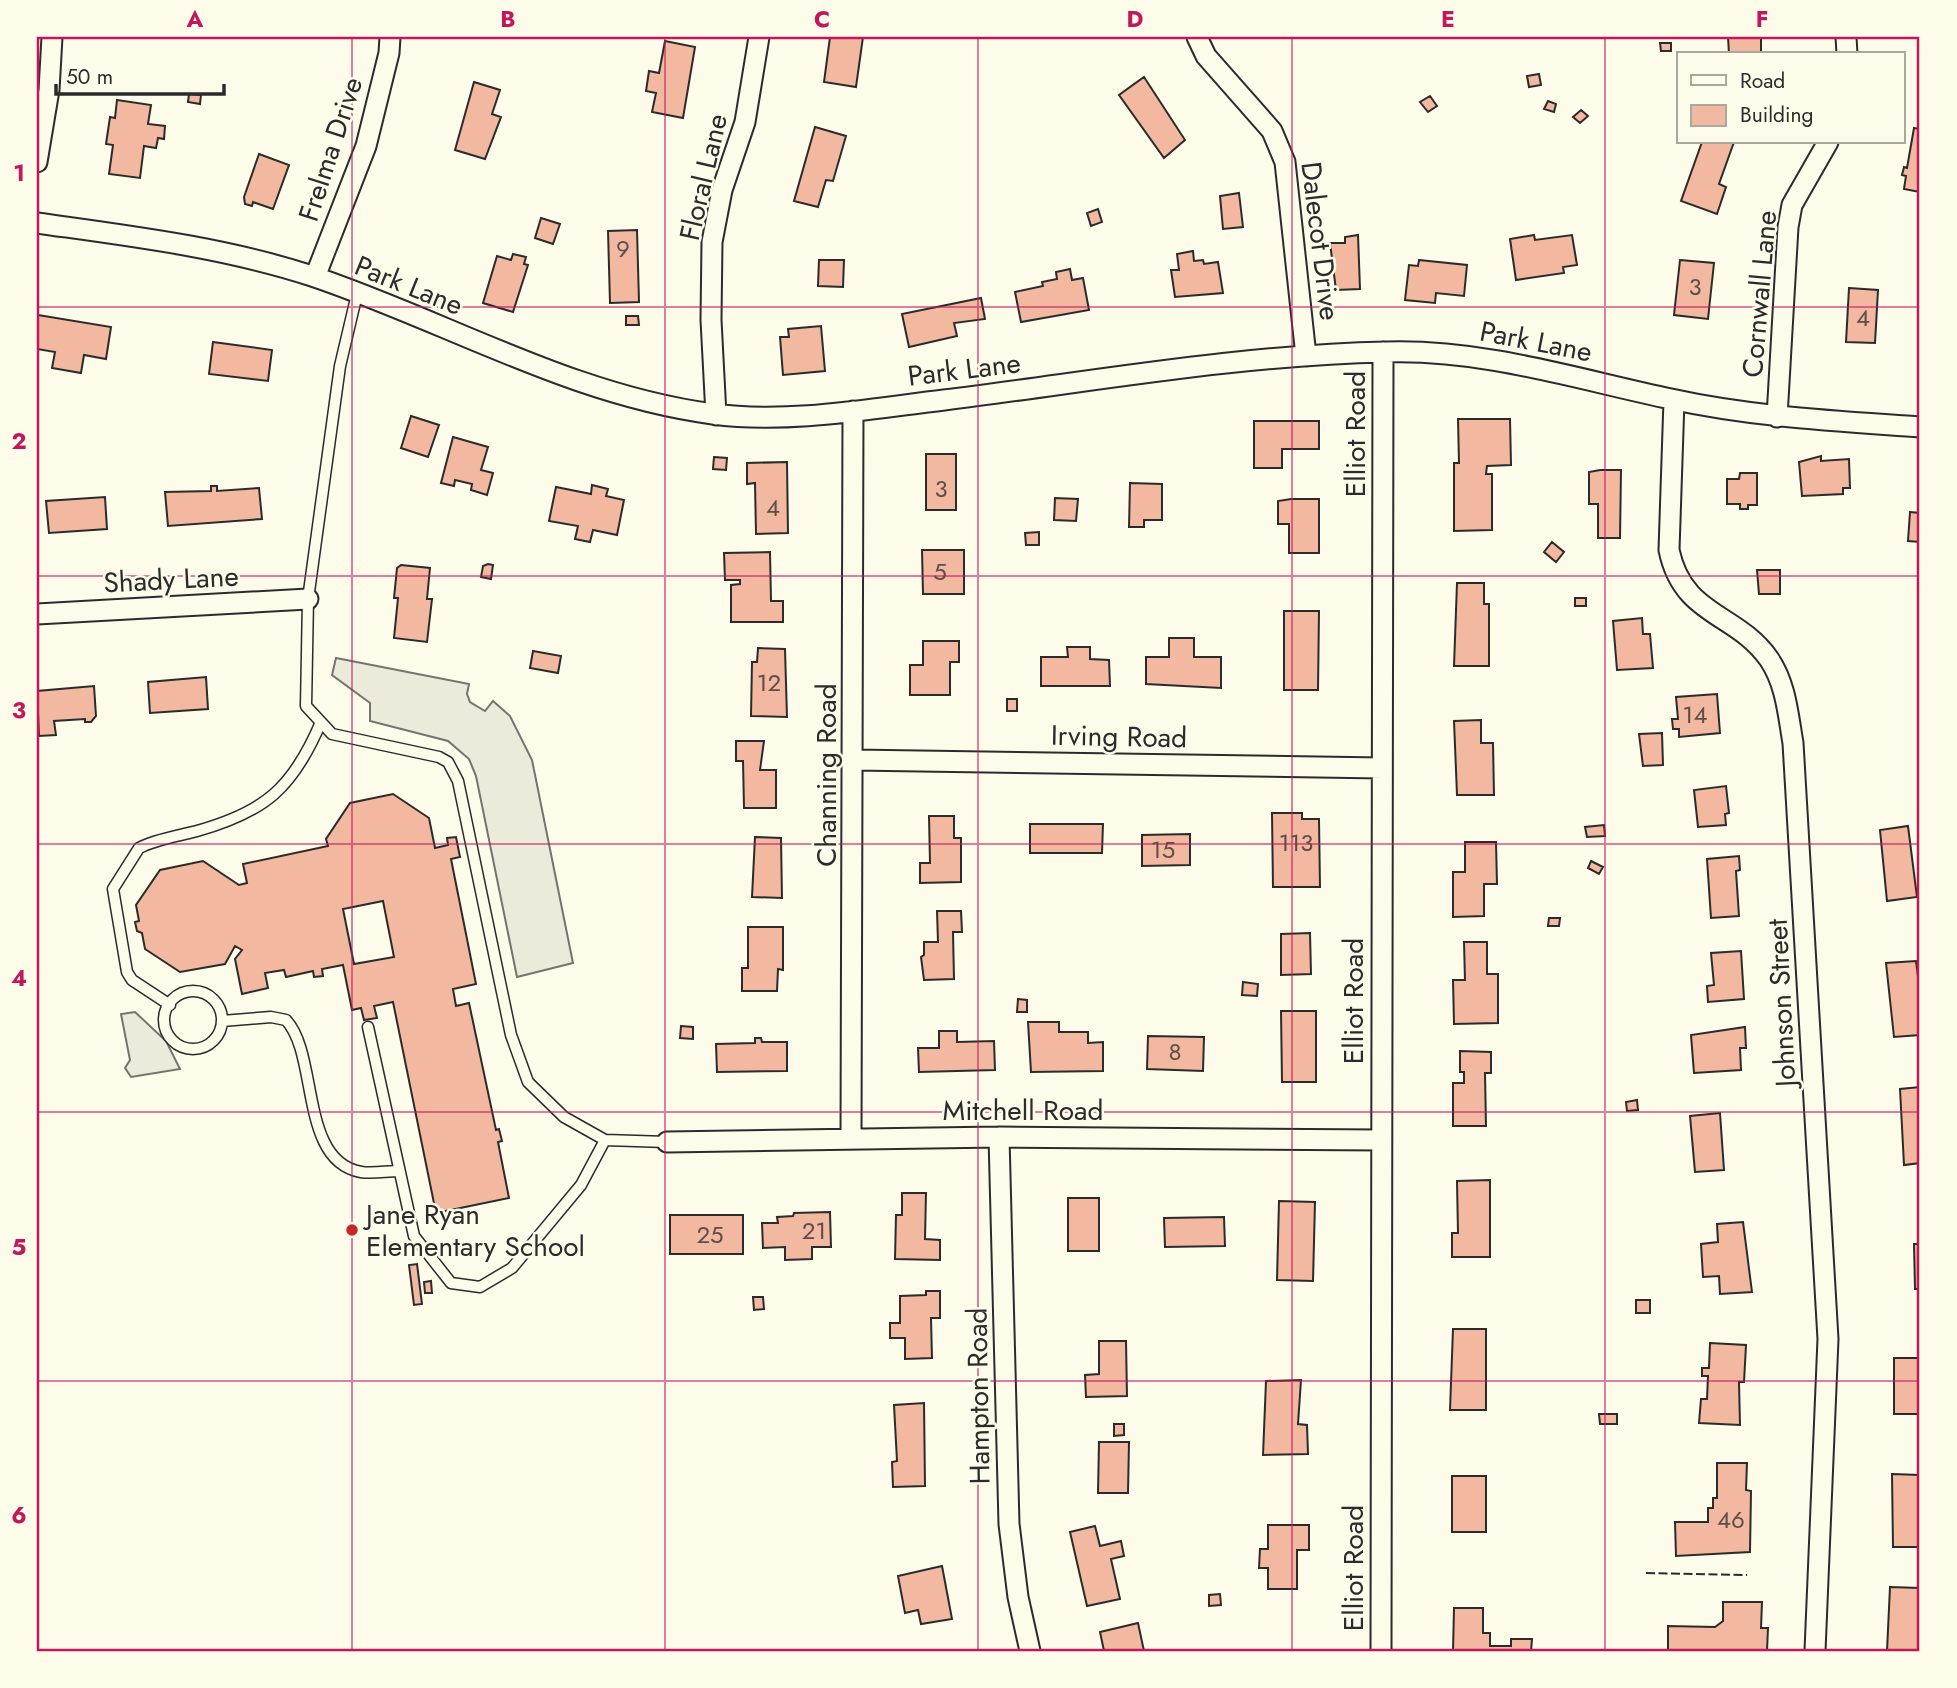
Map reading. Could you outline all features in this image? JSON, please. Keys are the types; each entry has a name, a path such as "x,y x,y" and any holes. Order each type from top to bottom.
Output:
{"street":[{"path":"37,162 49,90 52,37"},
{"name":"Frelma Drive","path":"315,277 366,146 389,53 390,37"},
{"name":"Floral Lane","path":"716,415 711,320 712,242 722,190 746,122 759,37"},
{"name":"Dalecot Drive","path":"1197,37 1206,56 1272,131 1285,162 1306,356"},
{"name":"Cornwall Lane","path":"1777,417 1788,227 1792,205 1827,144"},
{"name":"Park Lane","path":"37,223 198,247 315,277 567,379 716,415 853,411 1306,356 1383,352 1474,356 1541,368 1674,400 1777,417 1920,427"},
{"name":"Elliot Road","path":"1381,1651 1383,352"},
{"name":"Johnson Street","path":"1674,400 1669,550 1673,570 1690,596 1751,640 1767,656 1778,674 1784,694 1793,743 1828,1339 1815,1651"},
{"name":"Channing Road","path":"851,1139 853,411"},
{"name":"Shady Lane","path":"37,614 308,599"},
{"name":"Irving Road","path":"854,760 1382,768"},
{"name":"Mitchell Road","path":"667,1142 999,1137 1380,1140"},
{"name":"Hampton Road","path":"999,1137 1009,1524 1018,1597 1030,1651"}],"lane":[{"path":"357,294 340,366 308,599 306,706 332,734 439,757 448,762 458,781 512,1035 528,1082 564,1117 605,1140 667,1142"},
{"path":"170,1004 132,980 127,972 113,889 139,848 237,819 272,798 294,775 321,722"},
{"path":"187,992 205,994 219,1006 222,1021 213,1041 196,1049 178,1044 166,1029 164,1020 170,1004 187,992"},
{"path":"222,1021 271,1017 286,1020 296,1037 316,1120 330,1150 351,1168 362,1172 399,1171"},
{"path":"368,1027 414,1236 452,1283 480,1287 512,1268 581,1185 605,1140"}],"shaded area":[{"path":"336,658 469,684 467,694 470,702 485,711 493,701 510,716 532,760 573,963 517,977 476,776 469,759 448,741 370,721 370,703 332,675"},
{"path":"135,1012 166,1041 180,1069 131,1077 125,1068 130,1060 121,1014"}],"building":[{"path":"830,37 863,37 856,87 824,82"},
{"path":"1728,37 1761,37 1761,52 1729,52"},
{"path":"665,41 695,47 683,118 652,112 656,93 646,91 649,71 659,73"},
{"path":"1660,43 1671,43 1671,51 1661,51"},
{"path":"1539,74 1541,85 1529,87 1527,76"},
{"path":"1144,77 1185,140 1164,158 1119,95"},
{"path":"474,82 500,90 492,114 501,117 485,159 455,150"},
{"path":"189,94 201,95 200,104 188,102"},
{"path":"1430,96 1437,106 1428,112 1420,102"},
{"path":"117,100 151,105 148,124 165,126 164,139 158,138 156,148 144,146 140,178 109,174 113,145 106,144 110,117 115,118"},
{"path":"1548,101 1556,104 1554,112 1544,109"},
{"path":"1581,110 1588,116 1580,123 1573,117"},
{"path":"815,127 846,136 833,181 826,180 818,207 794,201"},
{"path":"1914,128 1920,129 1920,192 1904,189 1906,176 1902,175 1904,167 1907,168"},
{"path":"1701,144 1733,144 1719,184 1726,187 1717,214 1681,201"},
{"path":"259,154 289,165 273,209 253,202 252,206 245,204 244,197"},
{"path":"1239,193 1243,227 1223,229 1220,196"},
{"path":"1098,209 1102,222 1091,226 1087,213"},
{"path":"541,218 560,224 553,244 535,238"},
{"path":"637,230 639,302 610,303 608,231"},
{"path":"1358,235 1360,289 1336,290 1330,243 1345,243 1345,237"},
{"path":"1534,235 1535,240 1572,235 1577,265 1563,267 1564,273 1516,280 1510,239"},
{"path":"1193,251 1194,261 1203,260 1204,264 1218,262 1223,293 1175,297 1171,270 1179,270 1177,254"},
{"path":"513,254 526,257 524,264 528,265 513,312 483,303 497,256 511,260"},
{"path":"819,260 844,260 843,287 818,286"},
{"path":"1419,260 1467,265 1464,296 1436,293 1435,303 1405,300 1409,265 1418,266"},
{"path":"1680,260 1714,263 1708,319 1674,315"},
{"path":"1070,269 1072,280 1083,278 1089,310 1021,322 1015,292 1043,286 1042,282 1057,279 1056,272"},
{"path":"1849,288 1878,290 1875,343 1846,342"},
{"path":"981,298 985,319 954,323 957,336 909,347 902,314"},
{"path":"38,315 111,327 106,359 84,355 81,373 52,368 55,352 37,349"},
{"path":"626,316 638,316 639,325 626,325"},
{"path":"821,326 825,371 783,375 780,337 789,337 788,329"},
{"path":"213,342 272,350 268,381 209,374"},
{"path":"411,416 439,425 428,457 401,448"},
{"path":"1458,419 1510,419 1511,465 1487,466 1486,474 1492,474 1492,530 1454,531 1454,463 1459,463"},
{"path":"1254,421 1319,421 1319,449 1282,449 1282,468 1254,468"},
{"path":"453,437 488,447 481,470 493,473 487,495 471,490 472,484 455,480 454,486 441,483"},
{"path":"926,454 956,454 956,510 926,510"},
{"path":"1821,456 1821,461 1849,459 1850,488 1843,488 1843,494 1802,496 1799,462"},
{"path":"714,457 727,458 726,470 713,469"},
{"path":"787,462 788,533 756,534 755,483 747,484 747,463"},
{"path":"1621,470 1620,538 1598,538 1598,504 1589,504 1589,472"},
{"path":"1740,473 1757,473 1757,505 1748,505 1748,509 1740,509 1740,504 1727,504 1727,479 1739,479"},
{"path":"1130,483 1162,484 1162,520 1144,520 1144,527 1129,527"},
{"path":"592,485 608,489 606,496 624,500 617,535 593,530 590,542 575,539 578,526 549,521 556,487 591,494"},
{"path":"211,486 217,486 217,491 259,488 262,519 168,526 165,492 211,491"},
{"path":"105,497 107,529 49,533 46,501"},
{"path":"1055,498 1078,499 1076,521 1054,520"},
{"path":"1319,499 1319,553 1289,553 1289,524 1278,524 1278,501"},
{"path":"1910,512 1920,513 1920,542 1908,541"},
{"path":"1039,532 1039,545 1026,545 1025,533"},
{"path":"1552,542 1564,552 1556,562 1544,552"},
{"path":"922,550 964,550 964,594 923,594"},
{"path":"770,552 771,601 783,601 783,622 731,622 731,585 740,584 740,580 725,580 724,553"},
{"path":"401,565 430,568 427,599 432,599 427,642 394,638 398,598 394,598 397,568"},
{"path":"493,565 491,579 481,577 483,566"},
{"path":"1757,570 1780,570 1780,594 1759,594"},
{"path":"1457,583 1484,583 1484,604 1489,604 1489,666 1454,666"},
{"path":"1575,598 1586,598 1586,606 1575,606"},
{"path":"1284,611 1319,611 1318,690 1284,690"},
{"path":"1642,618 1643,634 1650,634 1653,668 1617,670 1613,621"},
{"path":"1169,638 1194,638 1194,657 1221,657 1221,688 1146,684 1146,657 1169,657"},
{"path":"923,641 959,641 959,662 950,662 950,695 910,695 910,665 923,665"},
{"path":"1067,647 1090,647 1090,659 1109,660 1110,686 1041,686 1041,657 1068,657"},
{"path":"758,648 785,649 787,717 751,716 752,662 757,662"},
{"path":"533,651 561,656 558,673 530,668"},
{"path":"206,677 208,709 150,713 148,682"},
{"path":"94,686 96,716 91,722 85,722 85,719 54,721 56,735 39,736 37,691"},
{"path":"1717,694 1720,733 1679,737 1679,729 1673,729 1672,719 1678,719 1676,697"},
{"path":"1007,699 1017,699 1017,711 1007,711"},
{"path":"1481,720 1481,743 1493,743 1494,795 1457,795 1454,721"},
{"path":"1662,733 1663,765 1643,766 1639,734"},
{"path":"736,741 764,741 760,770 776,770 776,808 744,808 743,761 736,761"},
{"path":"1726,786 1729,813 1725,814 1726,825 1698,827 1694,790"},
{"path":"393,794 429,818 435,848 448,845 447,838 456,837 460,857 451,859 476,984 453,989 456,1006 469,1003 496,1130 499,1129 502,1141 498,1142 509,1198 436,1213 393,1002 374,1006 377,1018 364,1020 361,1008 352,1010 343,965 322,969 323,976 314,977 313,971 286,977 284,970 265,973 268,988 242,994 235,959 242,950 235,946 225,964 180,972 145,949 142,933 137,931 135,922 139,921 136,905 160,870 203,861 239,885 247,883 243,864 328,846 326,839 350,803","holes":["383,901 394,957 354,964 343,909"]},
{"path":"1272,813 1302,813 1302,819 1319,819 1320,887 1273,887"},
{"path":"929,816 954,816 954,838 961,838 961,882 920,883 920,863 930,863"},
{"path":"1030,824 1103,824 1102,853 1030,853"},
{"path":"1604,825 1605,836 1587,837 1585,827"},
{"path":"1908,826 1917,897 1887,901 1880,830"},
{"path":"1190,834 1190,865 1142,866 1142,835"},
{"path":"755,837 781,838 782,898 752,897"},
{"path":"1465,842 1496,842 1497,884 1484,884 1484,916 1453,917 1453,872 1465,872"},
{"path":"1739,856 1740,870 1736,871 1739,916 1711,918 1707,859"},
{"path":"1591,861 1603,867 1599,874 1588,868"},
{"path":"937,911 961,911 962,932 953,932 954,979 924,980 921,957 924,955 924,942 938,942"},
{"path":"1549,918 1560,918 1559,926 1548,926"},
{"path":"748,927 783,927 783,970 778,969 777,991 742,991 742,968 748,968"},
{"path":"1310,933 1311,974 1281,975 1281,934"},
{"path":"1464,942 1487,942 1487,974 1498,974 1498,1023 1454,1024 1453,980 1465,980"},
{"path":"1741,951 1744,999 1708,1002 1707,986 1714,985 1711,953"},
{"path":"1916,961 1920,991 1920,1035 1894,1037 1886,963"},
{"path":"1243,982 1258,984 1257,996 1242,995"},
{"path":"1018,999 1027,1000 1027,1012 1017,1012"},
{"path":"1281,1011 1316,1011 1316,1082 1282,1082"},
{"path":"1028,1022 1059,1022 1059,1032 1088,1032 1088,1043 1103,1042 1103,1071 1031,1072"},
{"path":"681,1026 693,1027 693,1039 680,1038"},
{"path":"1745,1027 1746,1048 1740,1048 1741,1070 1694,1073 1691,1035"},
{"path":"939,1031 957,1031 957,1042 994,1041 995,1070 919,1072 918,1048 939,1048"},
{"path":"1148,1036 1204,1037 1203,1071 1147,1069"},
{"path":"755,1038 761,1038 762,1042 787,1042 787,1071 717,1072 716,1044 755,1043"},
{"path":"1460,1051 1491,1052 1491,1073 1485,1073 1486,1126 1453,1126 1453,1083 1464,1083 1464,1072 1460,1072"},
{"path":"1920,1087 1920,1163 1904,1165 1900,1089"},
{"path":"1637,1100 1638,1110 1627,1111 1626,1102"},
{"path":"1720,1113 1724,1170 1695,1172 1690,1116"},
{"path":"1490,1180 1490,1257 1452,1257 1452,1233 1458,1233 1457,1181"},
{"path":"902,1193 926,1193 925,1239 940,1240 940,1260 895,1259 896,1215 902,1215"},
{"path":"1068,1198 1099,1198 1099,1251 1068,1251"},
{"path":"1279,1201 1315,1202 1313,1281 1277,1280"},
{"path":"830,1212 831,1247 812,1247 812,1259 785,1260 785,1247 763,1248 762,1223 778,1223 777,1217 793,1216 794,1213"},
{"path":"670,1215 743,1215 743,1254 670,1254"},
{"path":"1224,1217 1225,1246 1165,1247 1164,1218"},
{"path":"1743,1222 1752,1292 1720,1294 1719,1276 1703,1277 1701,1244 1718,1242 1717,1224"},
{"path":"1914,1244 1920,1244 1920,1289 1915,1289"},
{"path":"417,1264 422,1304 414,1305 409,1265"},
{"path":"431,1281 432,1293 425,1293 424,1282"},
{"path":"926,1291 940,1291 940,1318 931,1318 932,1358 905,1359 905,1338 890,1338 890,1323 900,1323 900,1296 926,1295"},
{"path":"753,1297 763,1297 764,1309 754,1310"},
{"path":"1636,1300 1650,1300 1650,1313 1636,1313"},
{"path":"1453,1329 1486,1329 1486,1410 1450,1410"},
{"path":"1099,1341 1126,1341 1127,1396 1086,1397 1085,1375 1099,1374"},
{"path":"1710,1343 1746,1345 1744,1382 1739,1382 1740,1425 1699,1423 1701,1399 1707,1399 1708,1376 1702,1376 1702,1368 1709,1368"},
{"path":"1894,1358 1920,1358 1920,1414 1894,1414"},
{"path":"1301,1380 1298,1424 1307,1425 1308,1454 1263,1455 1266,1381"},
{"path":"924,1403 925,1486 893,1487 892,1462 897,1461 894,1405"},
{"path":"1599,1414 1617,1414 1617,1424 1600,1424"},
{"path":"1114,1424 1124,1424 1124,1435 1114,1436"},
{"path":"1099,1442 1129,1442 1128,1493 1098,1493"},
{"path":"1717,1463 1747,1463 1746,1490 1751,1491 1750,1552 1676,1556 1675,1522 1708,1522 1708,1508 1713,1508 1713,1498 1717,1498"},
{"path":"1892,1474 1920,1475 1920,1547 1893,1547"},
{"path":"1452,1476 1486,1476 1486,1532 1452,1532"},
{"path":"1268,1525 1309,1525 1309,1550 1297,1550 1297,1589 1268,1589 1268,1568 1259,1568 1260,1549 1268,1549"},
{"path":"1095,1526 1100,1546 1121,1541 1124,1556 1111,1559 1120,1599 1087,1606 1070,1532"},
{"path":"942,1566 952,1619 921,1624 918,1610 905,1613 898,1576"},
{"path":"1890,1587 1920,1588 1920,1651 1887,1651"},
{"path":"1220,1594 1221,1605 1209,1606 1209,1595"},
{"path":"1723,1602 1762,1602 1761,1628 1768,1628 1767,1651 1668,1651 1668,1626 1715,1627 1723,1621"},
{"path":"1454,1608 1483,1608 1483,1633 1490,1633 1490,1646 1511,1646 1511,1639 1532,1639 1531,1651 1453,1651"},
{"path":"1138,1623 1144,1651 1104,1651 1100,1632"}],"fence":[{"path":"1646,1573 1747,1575"}],"place":[{"name":"Jane Ryan Elementary School","path":"352,1230"}]}
